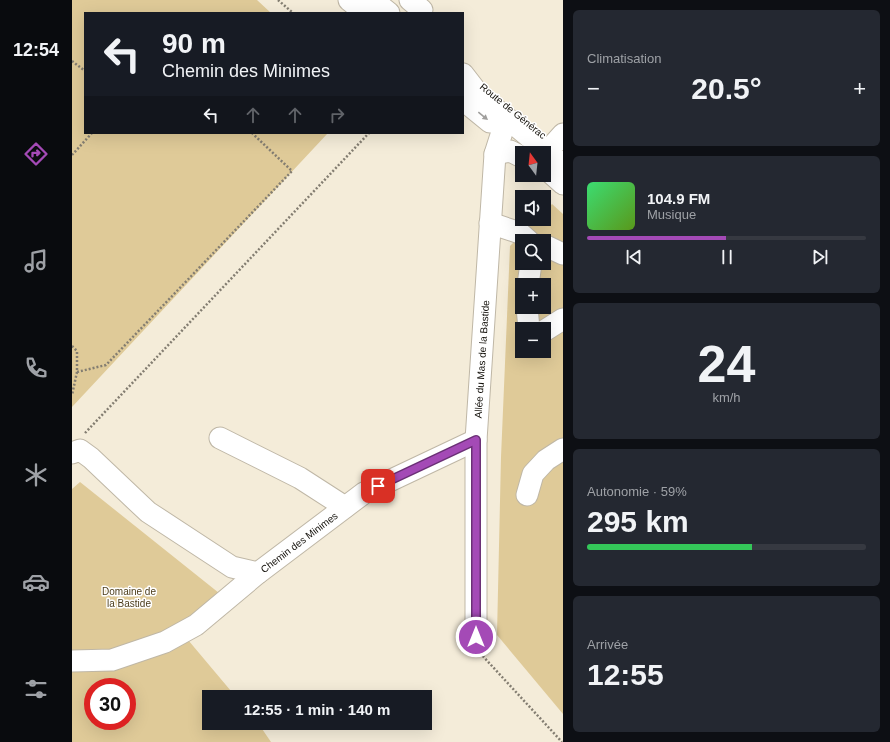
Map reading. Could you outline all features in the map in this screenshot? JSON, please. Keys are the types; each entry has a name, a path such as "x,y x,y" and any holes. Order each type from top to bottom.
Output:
{"street":[{"path":"342,0 356,12"},
{"path":"349,0 364,12"},
{"path":"373,0 388,12"},
{"path":"410,0 422,10 420,12"},
{"name":"Route de Générac","path":"464,71 544,146"},
{"path":"464,75 506,126"},
{"name":"Route de Générac","path":"464,101 540,146"},
{"name":"Allée du Mas de la Bastide","path":"476,637 476,440 495,154 506,126"},
{"path":"495,154 510,151 515,154"},
{"path":"551,153 563,165"},
{"name":"Route de Générac","path":"551,156 563,184"},
{"path":"551,179 563,190"},
{"path":"490,223 521,234"},
{"path":"551,248 563,254"},
{"path":"551,327 563,319"},
{"path":"220,438 300,478 345,507"},
{"name":"Chemin des Minimes","path":"77,444 80,450 91,458 148,512 232,567 258,573 364,493 476,440"},
{"path":"528,495 533,474 546,460 563,449"},
{"path":"72,661 112,660 165,642 196,625 258,573"}],"path":[{"path":"278,0 292,12"},
{"path":"72,61 84,70"},
{"path":"72,155 91,134"},
{"path":"77,372 106,365 292,171 253,134"},
{"path":"77,444 368,134"},
{"path":"72,346 77,351 77,372 72,395"},
{"path":"476,637 478,651 562,742"}],"green space":[{"path":"72,0 257,0 270,12 84,12 84,134 327,134 72,407"},
{"path":"552,204 563,214 563,714 497,635 501,457 510,246 515,241 515,270 551,270 551,234 522,234 530,226 551,226"},
{"name":"Domaine de la Bastide","path":"80,482 219,593 178,628 230,690 202,690 202,730 263,730 271,742 72,742 72,489"}],"route":[{"path":"378,486 476,440 476,637"}]}
